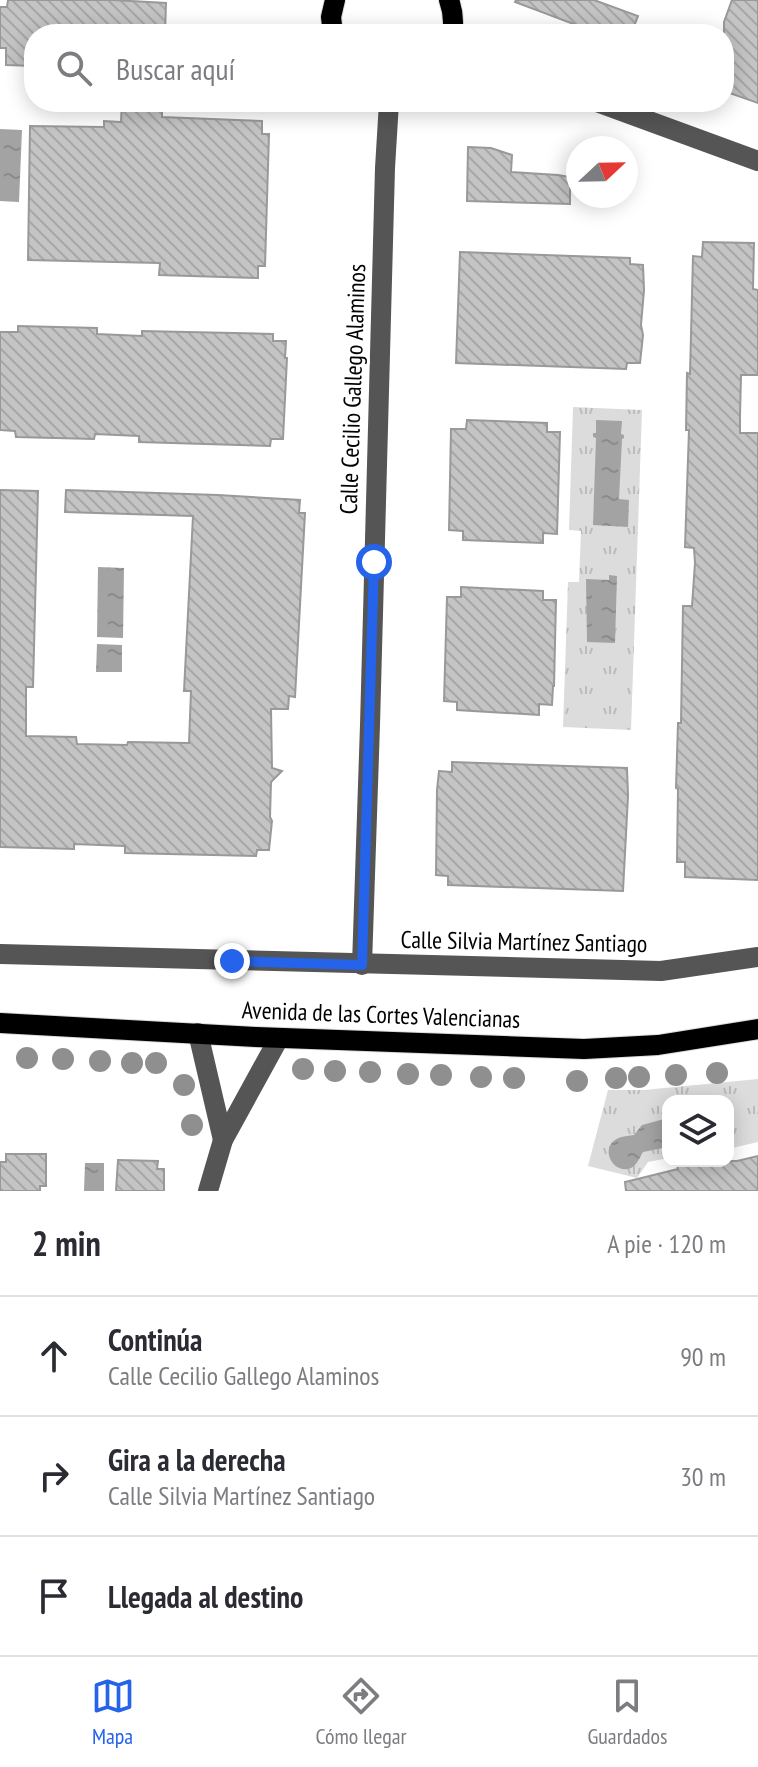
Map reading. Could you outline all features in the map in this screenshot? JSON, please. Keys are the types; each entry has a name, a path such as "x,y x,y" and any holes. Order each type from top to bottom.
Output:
{"main road":[{"path":"332,24 335,0"},
{"path":"449,0 453,24"},
{"name":"Avenida de las Cortes Valencianas","path":"0,1023 279,1038 584,1049 658,1045 758,1029"}],"street":[{"name":"Calle Cecilio Gallego Alaminos","path":"362,965 388,112"},
{"path":"624,112 758,161"},
{"name":"Calle Silvia Martínez Santiago","path":"0,954 661,971 758,957"},
{"path":"198,1033 223,1140"},
{"path":"208,1191 223,1140 279,1038"}],"green space":[{"path":"573,407 642,410 631,730 563,727 568,582 579,582 581,531 569,530"},
{"path":"758,1079 758,1142 734,1148 734,1095 662,1095 662,1159 648,1162 637,1178 588,1166 608,1090 644,1090"}],"water":[{"path":"0,129 22,130 19,202 0,201"},
{"path":"596,420 622,421 621,434 624,438 619,499 629,500 628,527 593,525 596,438 593,433 596,433"},
{"path":"98,567 124,568 123,638 97,637"},
{"path":"609,575 617,576 615,643 587,642 586,579 609,580"},
{"path":"97,644 122,645 122,672 96,672"},
{"path":"662,1120 662,1148 643,1152 631,1168 619,1168 609,1155 611,1144 622,1137 634,1135 642,1125"},
{"path":"85,1163 104,1163 104,1191 84,1191"}],"building":[{"path":"8,0 166,3 165,24 24,24 24,66 6,65 6,48 0,48 0,7 7,7"},
{"path":"594,0 638,16 635,24 573,24 515,2"},
{"path":"732,0 758,0 758,103 734,95 734,24 724,22"},
{"path":"122,112 162,112 162,117 262,121 262,134 269,134 265,266 258,266 258,278 159,275 160,263 28,260 30,126 104,127 104,121 121,122"},
{"path":"468,147 491,148 512,155 511,172 566,176 566,204 467,201"},
{"path":"703,242 754,243 753,289 758,290 758,375 741,375 740,433 758,433 758,880 685,877 685,862 677,862 676,788 678,723 681,723 683,606 692,606 695,563 694,548 685,547 689,430 686,430 687,373 690,374 693,256 702,257"},
{"path":"460,252 630,258 630,264 643,265 640,363 627,363 626,369 456,363"},
{"path":"18,326 97,328 97,334 142,336 142,331 273,334 273,341 286,341 283,439 271,439 270,446 139,442 139,436 95,434 94,439 16,437 15,431 0,430 0,332 18,332"},
{"path":"467,420 547,423 547,432 560,432 557,534 543,533 543,543 489,541 463,540 463,531 449,530 451,429 466,429"},
{"path":"0,490 38,491 33,687 26,687 26,736 76,737 77,744 189,743 191,691 184,691 193,516 65,512 66,490 300,500 299,513 305,513 295,697 289,696 288,709 271,709 272,768 282,771 271,782 269,850 257,850 256,856 125,853 125,846 74,844 74,849 0,847"},
{"path":"461,587 543,591 543,600 556,600 552,705 539,704 539,715 457,710 457,702 444,701 447,597 461,597"},
{"path":"452,762 627,768 623,891 448,885 448,876 436,875 437,790 439,771 452,772"},
{"path":"6,1154 46,1154 46,1186 40,1186 40,1191 0,1191 0,1162 6,1162"},
{"path":"758,1156 758,1191 626,1191 625,1182 678,1167 734,1167 734,1161"},
{"path":"118,1160 158,1161 157,1169 164,1169 164,1191 116,1191"}],"route":[{"path":"232,961 362,965 374,562"}]}
